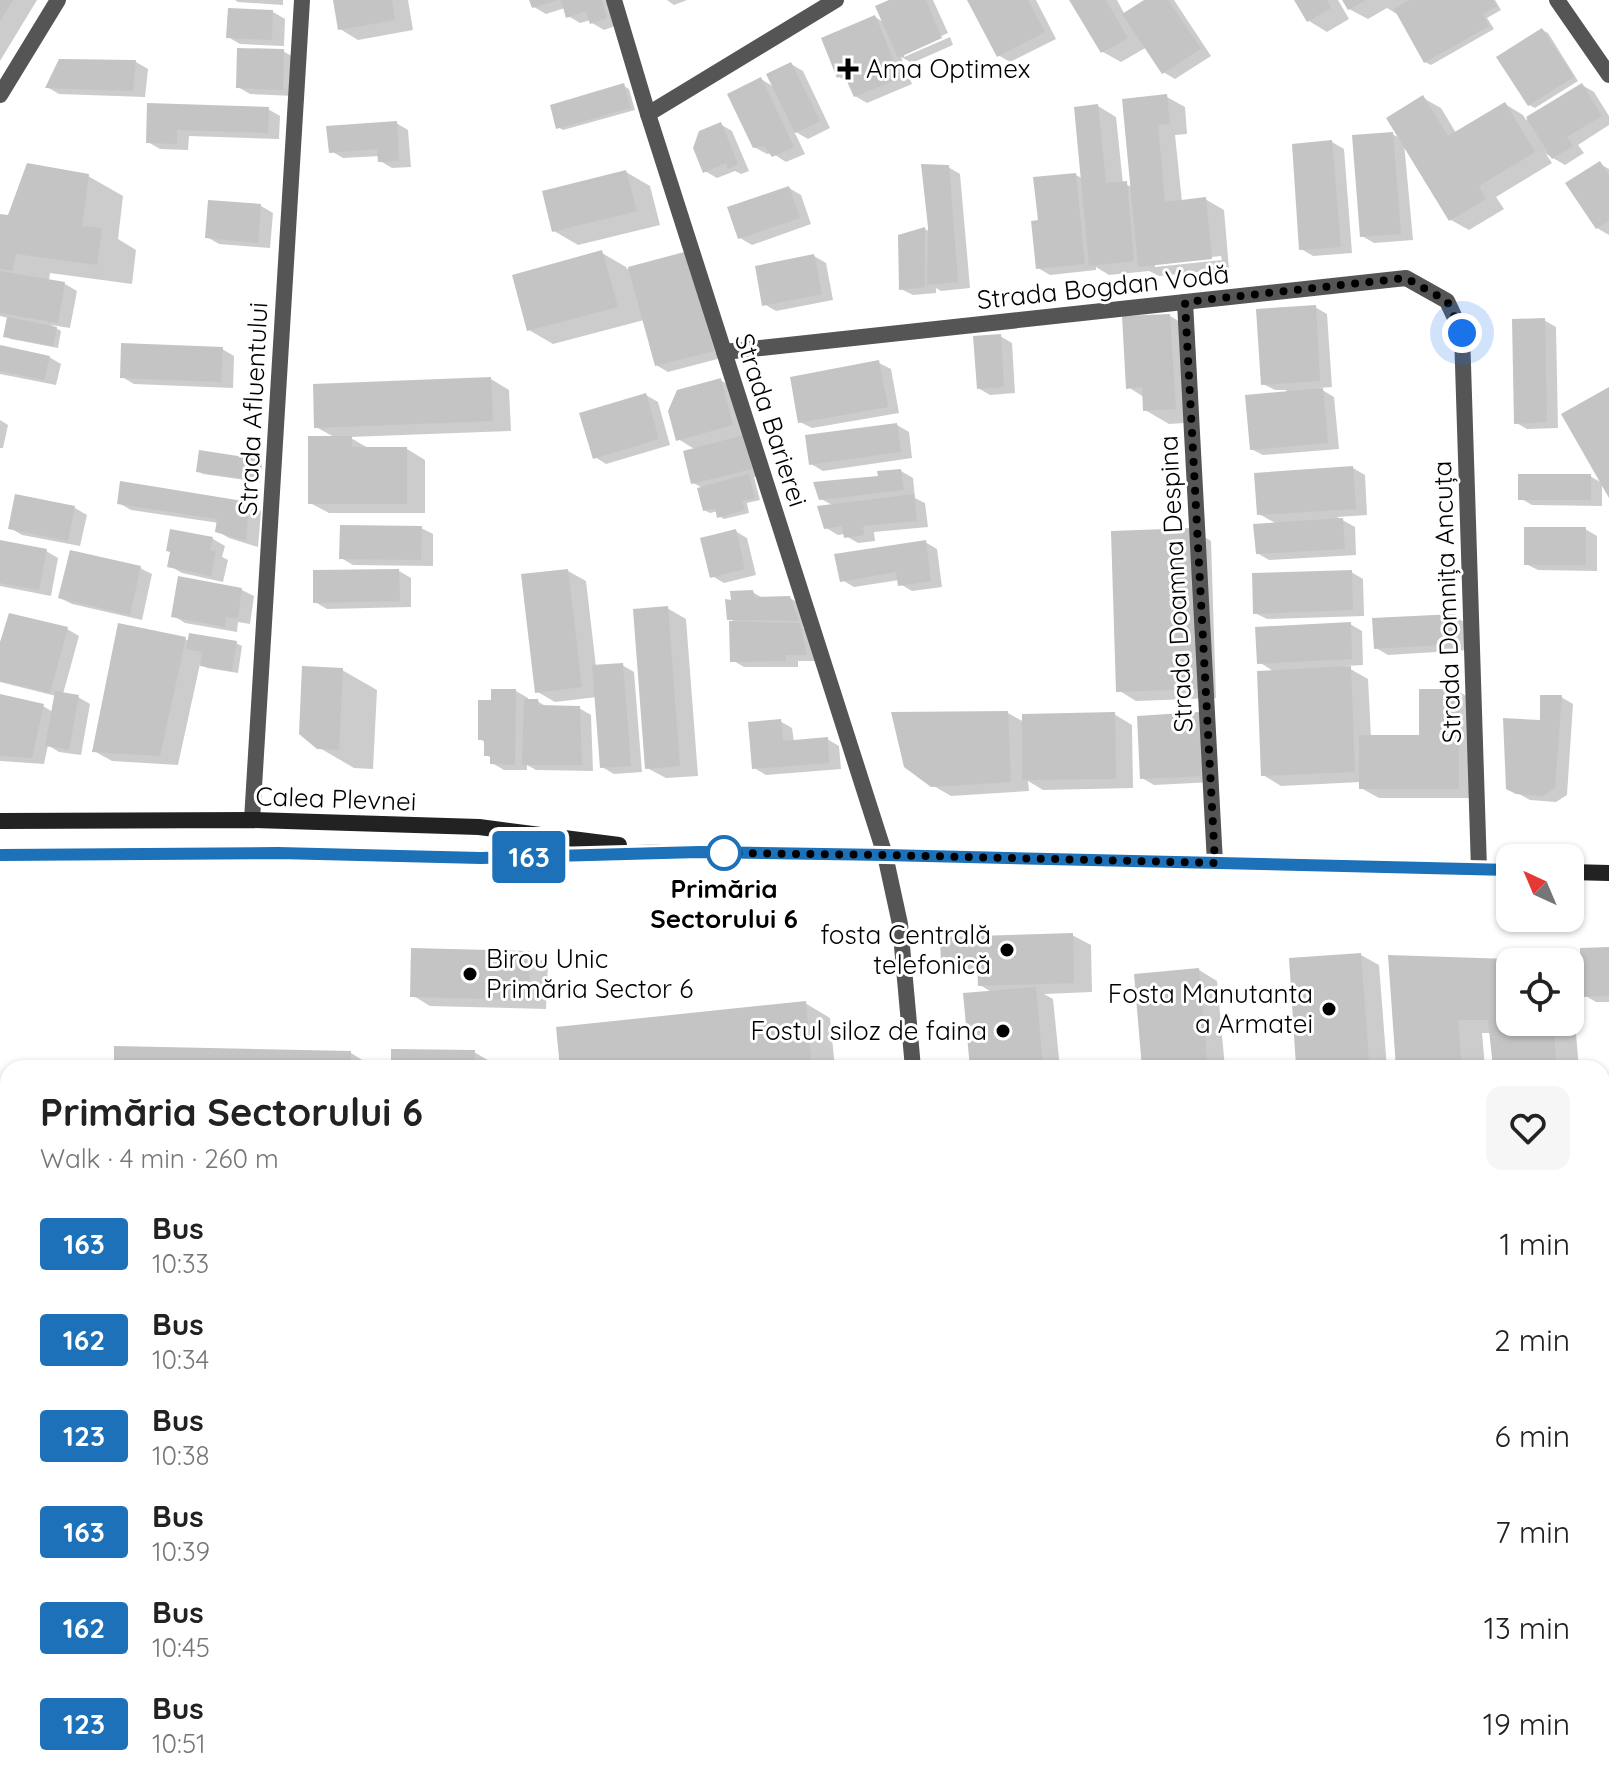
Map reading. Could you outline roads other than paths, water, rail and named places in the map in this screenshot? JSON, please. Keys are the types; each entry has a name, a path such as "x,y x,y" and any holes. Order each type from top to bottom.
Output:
{"main road":[{"name":"Calea Plevnei","path":"0,821 252,820 479,827 668,852"},
{"name":"Calea Plevnei","path":"0,855 278,853 481,858 668,852 1496,870"},
{"path":"1584,872 1609,873"}],"street":[{"path":"0,95 58,0"},
{"name":"Strada Afluentului","path":"252,820 302,0"},
{"name":"Strada Barierei","path":"614,0 885,855 900,924 912,1060"},
{"path":"648,114 836,0"},
{"path":"1557,0 1609,75"},
{"name":"Strada Bogdan Vodă","path":"724,352 1406,278 1447,301 1462,333"},
{"name":"Strada Doamna Despina","path":"1185,302 1215,863"},
{"name":"Strada Domnița Ancuța","path":"1462,333 1479,869"}],"place":[{"name":"Ama Optimex","path":"848,69"},
{"name":"Primăria Sectorului 6","path":"724,853"},
{"name":"fosta Centrală telefonică","path":"1007,950"},
{"name":"Birou Unic Primăria Sector 6","path":"470,974"},
{"name":"Fosta Manutanta a Armatei","path":"1329,1009"},
{"name":"Fostul siloz de faina","path":"1003,1031"}]}
